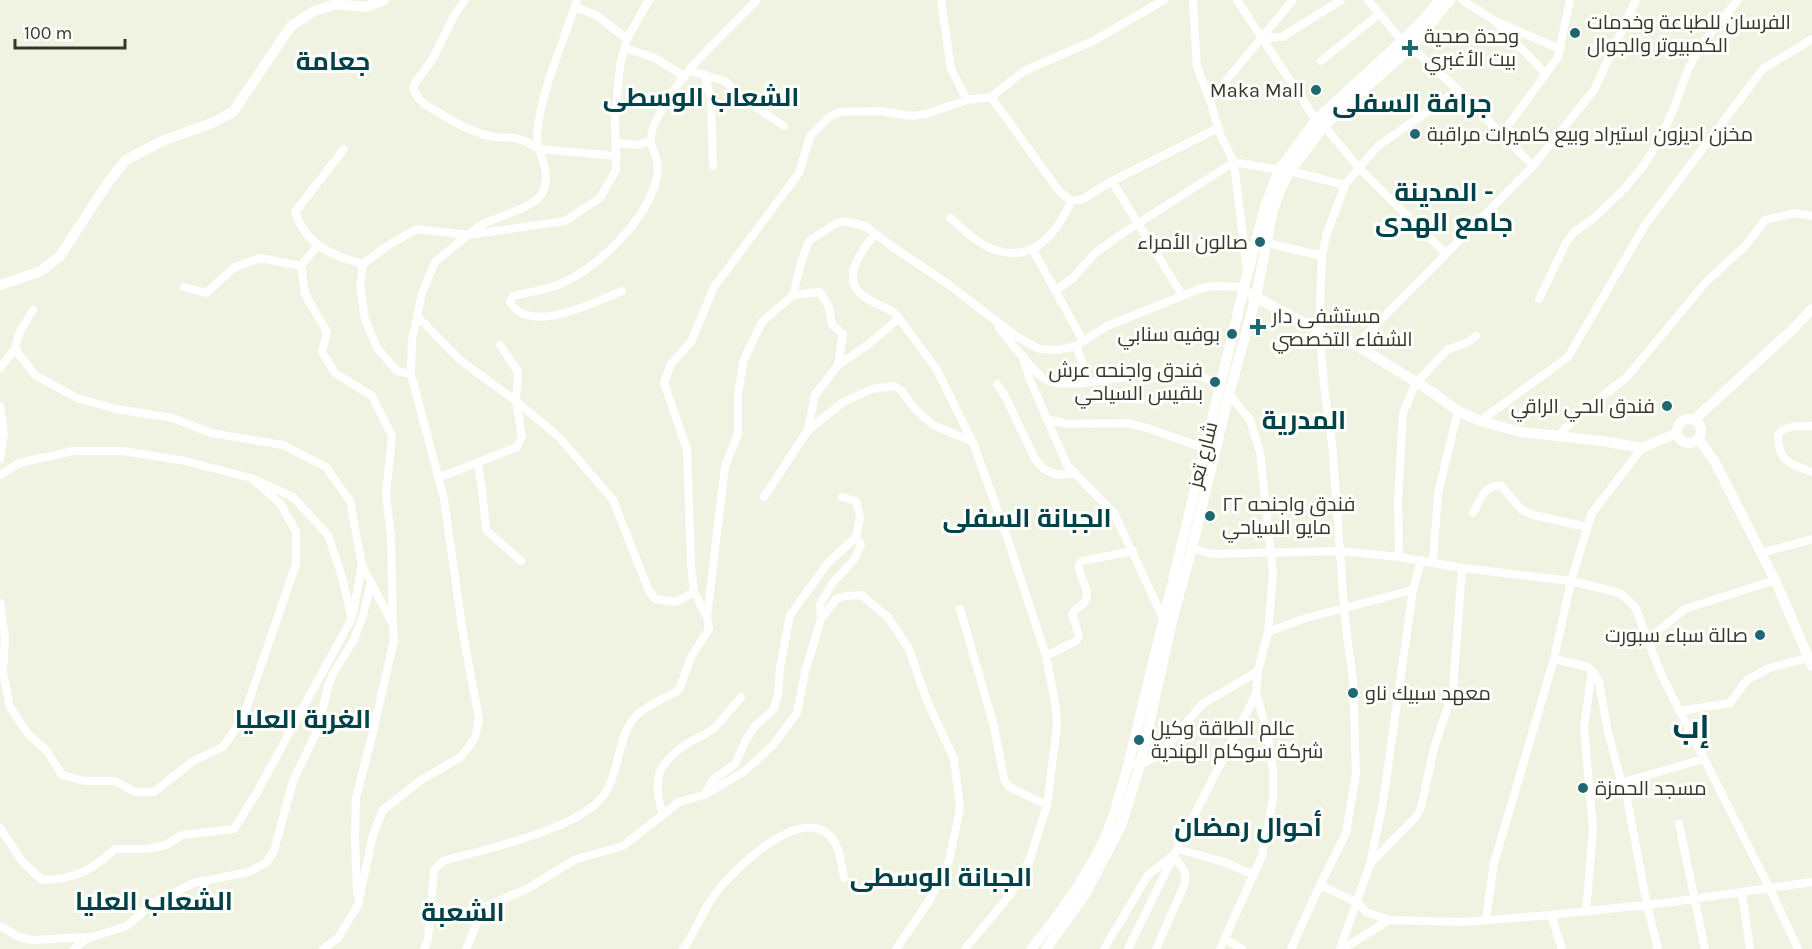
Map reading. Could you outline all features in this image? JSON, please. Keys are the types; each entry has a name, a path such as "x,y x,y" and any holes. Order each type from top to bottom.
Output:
{"main road":[{"path":"0,285 41,271 60,256 109,180 126,160 162,141 212,123 233,112 291,26 314,11 336,4 366,7 384,0"},
{"name":"شارع تعز","path":"1406,44 1439,0"},
{"name":"شارع تعز","path":"1046,949 1086,892 1121,826 1204,448 1266,207 1284,170 1320,123 1450,0"},
{"name":"شارع تعز","path":"1167,620 1192,548 1229,394 1256,296 1273,210 1284,170"},
{"path":"1244,290 1319,331 1356,345 1458,411 1480,421 1521,432 1642,448 1677,433"},
{"path":"1694,420 1812,309"},
{"path":"1694,420 1700,424 1702,432 1699,440 1686,444 1680,440 1677,427 1681,421 1694,420"},
{"path":"1699,440 1714,462 1775,580 1810,662"},
{"name":"شارع تعز","path":"1031,949 1052,925 1070,898 1103,841 1134,764"}],"street":[{"path":"465,0 455,14 432,60 415,83 413,89 419,99 462,126 495,137 515,138 539,149 617,156"},
{"path":"411,374 397,371 377,348 363,308 360,286 363,264 390,244 417,229 468,235 565,221 600,198 616,170 620,65 626,44 649,0"},
{"path":"621,291 587,306 551,317 532,317 514,307 510,302 513,296 558,285 600,260 626,234 648,199 657,178 658,159 651,141 659,114 687,74 757,0"},
{"path":"940,0 951,69 967,100"},
{"path":"707,617 694,592 687,449 664,383 671,364 691,342 714,287 791,187 799,173 810,136 829,117 838,112 880,111 912,116 926,114 967,100 991,98 1024,71 1093,41 1164,0"},
{"path":"1193,0 1197,67 1210,99 1218,128 1234,162 1247,275"},
{"path":"1237,0 1320,123 1359,168 1445,253"},
{"path":"1210,99 1293,0"},
{"path":"1262,38 1282,37 1341,0"},
{"path":"1368,0 1406,44 1458,90 1533,166"},
{"path":"1462,0 1495,21 1560,49"},
{"path":"1502,134 1558,57 1570,0"},
{"path":"1356,345 1533,166 1594,90 1636,0"},
{"path":"1539,299 1566,243 1574,232 1594,218 1625,188 1644,165 1673,111 1688,69 1708,36 1738,0"},
{"path":"323,949 338,938 358,905 373,835 383,810 421,780 460,757 475,738 479,719 444,499 411,374 412,340 422,293 435,262 481,225 533,202 541,195 545,180 545,163 537,136 540,114 549,80 576,3 596,15 626,44 687,74 704,74 724,81 740,96 784,126"},
{"path":"1322,60 1380,14"},
{"path":"1495,21 1546,74"},
{"path":"1480,421 1568,357 1645,225 1763,69 1812,39"},
{"path":"704,74 711,99 713,166"},
{"path":"1291,949 1346,833 1356,774 1353,680 1332,442 1319,331 1322,256 1327,233 1345,185 1378,146 1458,90"},
{"path":"991,98 1059,191 1071,201 1083,199 1112,181 1218,128"},
{"path":"617,143 638,145 651,141"},
{"path":"344,149 296,212 300,228 318,245 338,257 363,264"},
{"path":"1055,291 1073,278 1094,254 1234,162 1284,170 1345,185"},
{"path":"1112,181 1182,295"},
{"path":"950,218 981,244 992,249 1006,253 1033,250 1046,241 1064,219 1071,201"},
{"path":"1557,437 1579,414 1627,377 1706,282 1746,245 1765,220 1796,213 1812,216"},
{"path":"793,295 809,241 835,224 844,221 865,226 945,282 1016,336 1039,350 1058,350 1080,343 1107,326 1182,295 1213,286 1244,290"},
{"path":"875,234 859,254 853,274 856,290 869,300 893,310 937,370 972,441 1007,537 1046,656 1056,708 1057,726 1047,805 1030,859 1010,895 965,949"},
{"path":"1267,243 1322,256"},
{"path":"318,245 301,266 305,294 327,332 322,352 335,373 372,396 392,436 386,494 391,538 394,640 356,798 354,836 358,905"},
{"path":"1033,250 1080,343 1090,382"},
{"path":"184,287 206,293 235,267 260,258 301,266"},
{"path":"424,949 428,939 434,870 438,864 534,836 590,808 603,797 615,773 629,724 637,714 680,690 691,657 709,629 707,617 725,466 738,434 738,393 744,359 762,322 793,295 820,292 829,307 832,325 843,334 838,365"},
{"path":"0,368 15,349 19,333 33,310"},
{"path":"988,315 1045,380 1067,384 1152,371 1179,371 1220,384"},
{"path":"417,316 460,360 516,401 559,438 613,500 649,591 655,599 676,602 694,592"},
{"path":"808,430 815,395 838,365 869,344 899,318"},
{"path":"1399,557 1398,501 1403,412 1416,382 1447,350 1466,343 1476,336"},
{"path":"438,478 518,447 521,442 516,401 518,372 500,345"},
{"path":"15,349 35,375 77,398 116,409 173,418 211,433 284,445 326,467 350,501 362,565 393,625"},
{"path":"1022,355 1030,381 1067,465 1114,513 1167,620"},
{"path":"997,384 1035,459 1044,469 1057,475 1076,473"},
{"path":"764,497 808,430 842,403 872,389 894,386 901,390 914,408 933,425 972,441"},
{"path":"1220,949 1262,856 1273,799 1274,769 1267,730 1256,694 1258,671 1268,632 1273,574 1260,452 1250,420 1229,394"},
{"path":"0,406 4,434 0,459"},
{"path":"1433,562 1438,493 1458,411"},
{"path":"1047,419 1067,424 1126,423 1148,428 1204,448"},
{"path":"1812,426 1788,427 1781,429 1778,435 1782,456 1788,463 1812,472"},
{"path":"1486,919 1494,863 1554,658 1571,581 1587,527 1592,513 1642,448"},
{"path":"0,475 19,463 74,451 123,451 185,460 251,478 292,497 328,535 342,576 352,618"},
{"path":"477,464 486,530 521,561"},
{"path":"0,603 5,638 3,672 10,706 28,734 47,751 62,775 85,782 115,781 135,792 154,792 193,761 223,747 243,718 296,564 296,532 280,503 251,478"},
{"path":"1473,513 1486,489 1496,485 1501,486 1522,510 1533,515 1587,527"},
{"path":"705,795 713,780 735,764 755,726 773,710 778,695 780,668 790,615 828,563 856,537 860,517 856,501 842,497"},
{"path":"466,949 484,907 527,889 576,859 623,846 679,802 705,795 745,771 773,745 797,713 805,672 821,619 820,604 834,581 854,560 861,545 856,537"},
{"path":"1761,553 1812,539"},
{"path":"1192,548 1212,554 1340,551 1399,557 1462,568 1571,581 1620,592 1635,607 1661,674 1798,949"},
{"path":"1046,656 1076,641 1079,637 1072,614 1087,599 1078,569 1079,564 1082,561 1133,551"},
{"path":"1342,949 1370,864 1383,802 1413,590 1421,560"},
{"path":"0,828 22,861 42,880 64,880 89,870 115,849 147,849 166,845 182,835 234,829 256,794 352,618 362,565"},
{"path":"1370,864 1415,818 1421,808 1434,748 1453,691 1462,568"},
{"path":"1647,640 1685,609 1775,580"},
{"path":"74,949 86,939 127,926 152,904 193,883 249,872 267,862 274,851 293,781 318,729 328,686 354,640 371,583"},
{"path":"1268,632 1306,618 1413,590"},
{"path":"821,619 836,600 854,595 861,595 888,618 909,649 927,701 954,759 960,808 949,861 929,901 896,949"},
{"path":"960,609 994,726 1004,779 1009,787 1047,805"},
{"path":"1554,658 1588,668 1599,682 1608,732 1638,848 1647,905 1658,949"},
{"path":"1679,711 1730,703 1747,680 1769,668 1810,662"},
{"path":"1134,764 1155,757 1201,705 1258,671"},
{"path":"1586,912 1593,829 1584,727 1592,671"},
{"path":"1128,949 1256,694"},
{"path":"663,815 656,793 660,770 666,760 688,743 712,730 741,697"},
{"path":"1588,788 1622,782 1704,759"},
{"path":"1679,824 1705,949"},
{"path":"683,949 711,899 732,872 785,833 812,828 826,832 838,849 844,878"},
{"path":"1175,852 1224,862 1254,875"},
{"path":"1104,949 1149,875 1175,852"},
{"path":"1156,949 1185,883 1185,873 1175,852"},
{"path":"1320,885 1358,903 1366,912 1389,920 1462,922 1586,912 1812,882"},
{"path":"1742,893 1750,949"},
{"path":"1551,915 1562,949"},
{"path":"1342,949 1389,920"},
{"path":"2,927 19,937 31,940 96,936"},
{"path":"1225,939 1242,949"}],"place":[{"name":"الفرسان للطباعة وخدمات الكمبيوتر والجوال","path":"1575,33"},
{"name":"وحدة صحية بيت الأغبري","path":"1410,48"},
{"name":"Maka Mall","path":"1316,90"},
{"name":"مخزن اديزون استيراد وبيع كاميرات مراقبة","path":"1415,134"},
{"name":"صالون الأمراء","path":"1260,242"},
{"name":"مستشفى دار الشفاء التخصصي","path":"1258,327"},
{"name":"بوفيه سنابي","path":"1232,334"},
{"name":"فندق واجنحه عرش بلقيس السياحي","path":"1215,382"},
{"name":"فندق الحي الراقي","path":"1667,406"},
{"name":"فندق واجنحه ٢٢ مايو السياحي","path":"1210,516"},
{"name":"صالة سباء سبورت","path":"1760,635"},
{"name":"معهد سبيك ناو","path":"1353,693"},
{"name":"عالم الطاقة وكيل شركة سوكام الهندية","path":"1139,740"},
{"name":"مسجد الحمزة","path":"1583,788"}],"district":[{"name":"جعامة","path":"333,61"},
{"name":"الشعاب الوسطى","path":"701,97"},
{"name":"جرافة السفلى","path":"1412,103"},
{"name":"المدينة - جامع الهدى","path":"1444,206"},
{"name":"المدرية","path":"1304,420"},
{"name":"الجبانة السفلى","path":"1027,518"},
{"name":"الغربة العليا","path":"303,719"},
{"name":"إب","path":"1691,727"},
{"name":"أحوال رمضان","path":"1248,827"},
{"name":"الجبانة الوسطى","path":"941,877"},
{"name":"الشعاب العليا","path":"154,901"},
{"name":"الشعبة","path":"463,912"}]}
